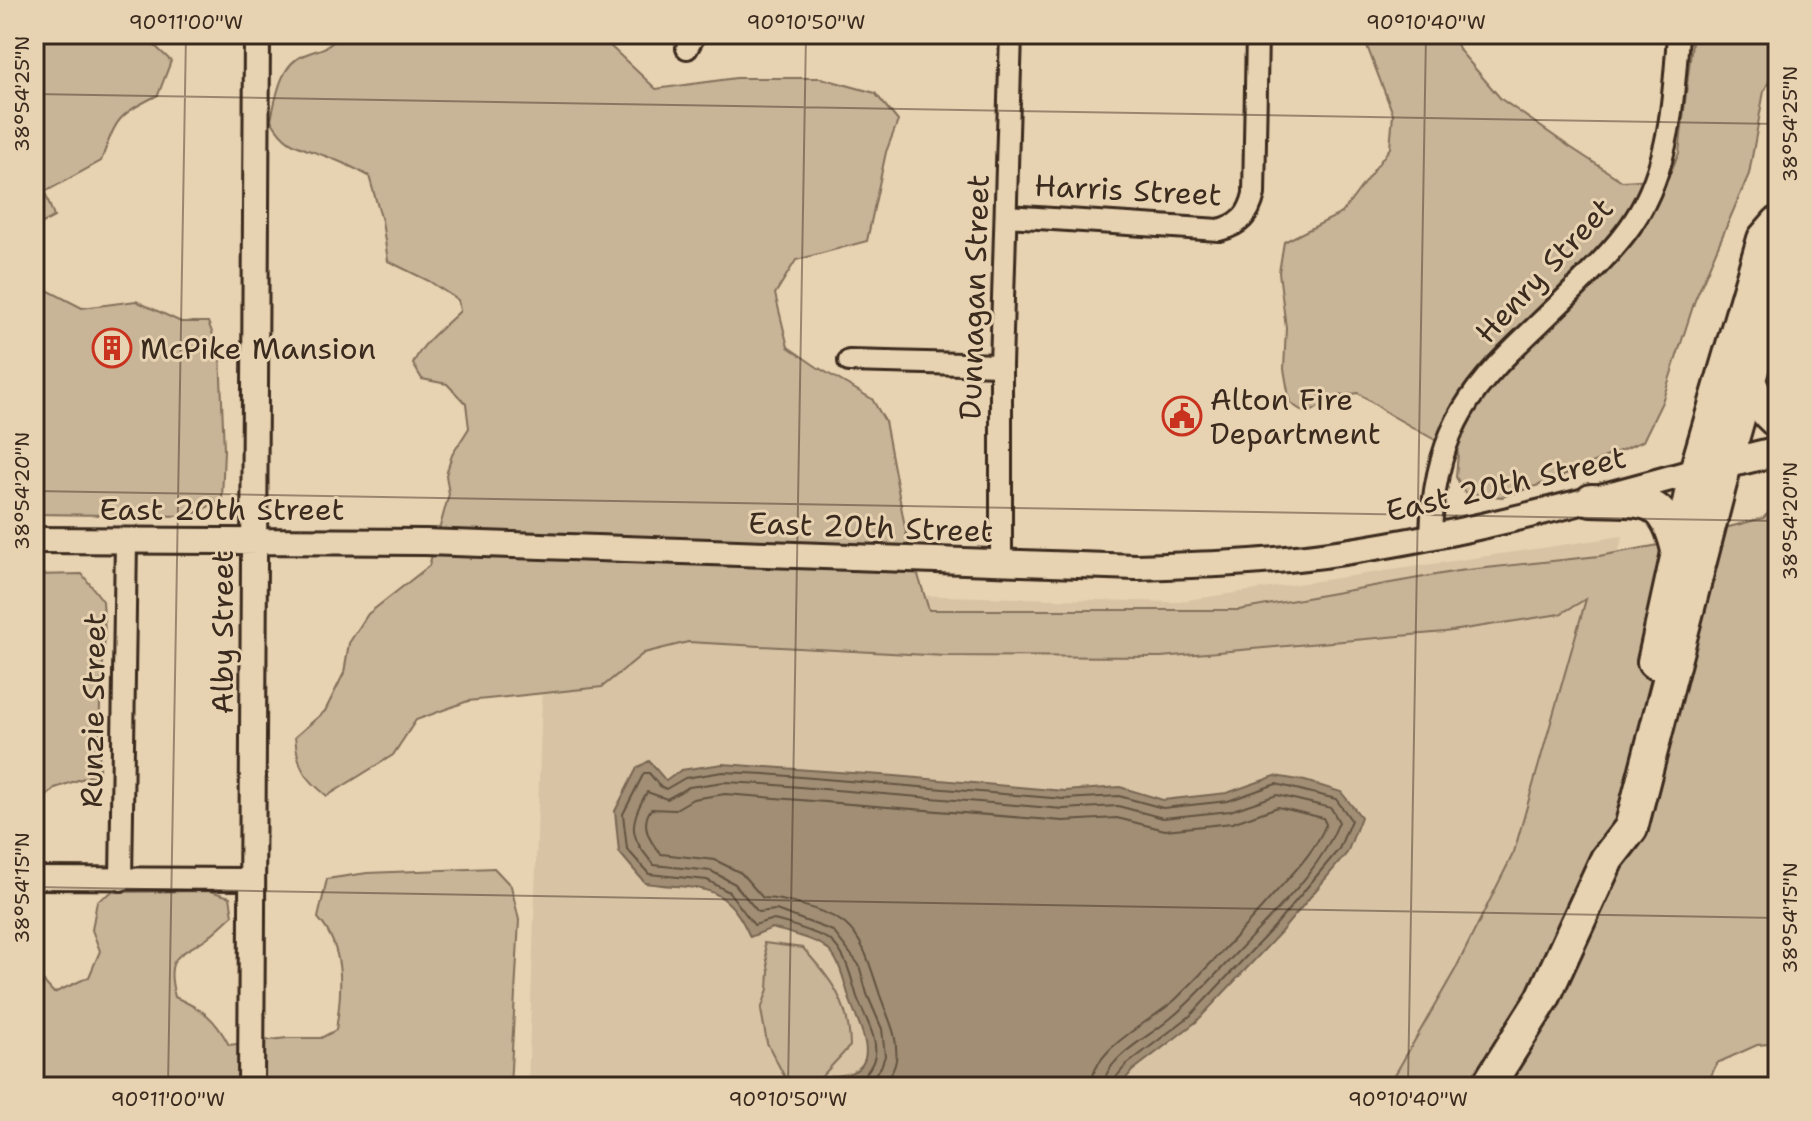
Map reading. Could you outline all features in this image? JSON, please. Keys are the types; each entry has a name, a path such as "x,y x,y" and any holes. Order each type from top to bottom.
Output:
{"highway":[{"path":"1487,1087 1543,998 1607,859 1631,828 1764,239 1778,223"},
{"path":"1607,859 1611,826 1653,668 1678,555 1749,378 1778,278"}],"main road":[{"path":"1749,378 1764,412 1778,423"},
{"path":"1711,467 1778,451"},
{"path":"1591,500 1633,502 1654,507 1667,519 1678,555"}],"street":[{"name":"Alby Street","path":"251,1087 257,34"},
{"name":"Dunnagan Street","path":"1001,563 1001,365 1011,34"},
{"name":"Harris Street","path":"1007,216 1219,230 1232,227 1243,219 1251,207 1254,194 1257,34"},
{"name":"Henry Street","path":"1431,537 1435,479 1447,441 1470,395 1495,365 1617,244 1646,200 1670,121 1678,34"},
{"path":"849,361 1001,365"},
{"name":"East 20th Street","path":"34,540 425,542 1001,563 1136,567 1200,565 1322,555 1431,537 1591,500 1711,467"},
{"name":"Runzie Street","path":"121,880 126,540"},
{"path":"34,878 253,879"}],"shaded area":[{"path":"34,34 76,34 79,37 153,44 171,61 158,95 120,120 101,161 45,192 54,217 37,226 34,237"},
{"path":"341,34 604,34 607,43 656,89 736,78 821,78 875,93 898,121 886,152 867,241 796,260 775,294 788,347 872,399 885,421 908,543 929,610 1239,610 1458,571 1599,556 1664,544 1763,518 1778,504 1778,1043 1757,1045 1717,1063 1706,1087 1388,1087 1455,970 1514,852 1586,599 1560,614 1445,632 1161,657 945,656 688,642 644,653 602,687 468,701 416,720 393,755 327,796 303,771 295,737 325,711 344,673 349,643 368,614 429,566 449,494 446,475 452,455 469,428 466,404 447,384 422,379 413,364 428,342 460,311 458,300 429,281 388,261 382,221 369,176 295,145 283,136 271,120 280,83 289,66 296,59 328,46"},
{"path":"1367,34 1453,34 1460,51 1501,99 1622,181 1668,178 1679,153 1693,34 1778,34 1778,64 1764,91 1749,174 1695,300 1662,402 1643,441 1545,483 1502,497 1465,493 1456,477 1458,453 1358,393 1338,396 1307,414 1290,403 1284,369 1286,328 1279,272 1284,242 1342,213 1390,148 1393,114 1367,46"},
{"path":"34,278 43,288 82,308 136,301 181,322 208,322 220,353 224,450 222,500 189,516 34,514"},
{"path":"1623,536 1529,863 1399,1087 528,1087 546,586 1174,602"},
{"path":"82,574 103,601 105,635 99,773 55,788 34,808 34,575"},
{"path":"494,868 511,886 519,920 510,1087 48,1087 34,1063 34,971 54,993 89,977 100,951 92,930 97,901 112,892 210,891 230,897 233,915 208,937 176,958 171,972 175,997 208,1016 229,1045 287,1038 321,1038 336,1030 340,1000 338,957 327,930 318,918 327,879 367,873"},
{"path":"764,943 803,948 837,992 846,1016 850,1046 812,1087 790,1087 767,1043 761,1010 768,989 769,971"}],"water":[{"path":"649,761 666,781 681,770 723,764 1064,791 1120,787 1163,800 1227,793 1275,776 1341,792 1361,817 1347,853 1280,933 1196,1022 1132,1071 1119,1087 825,1087 832,1076 849,1074 859,1068 866,1050 842,973 831,952 820,944 772,928 750,937 740,918 720,896 695,888 645,883 619,852 615,811 637,768"}],"place":[{"name":"McPike Mansion","path":"112,348"},
{"name":"Alton Fire Department","path":"1182,416"}]}
